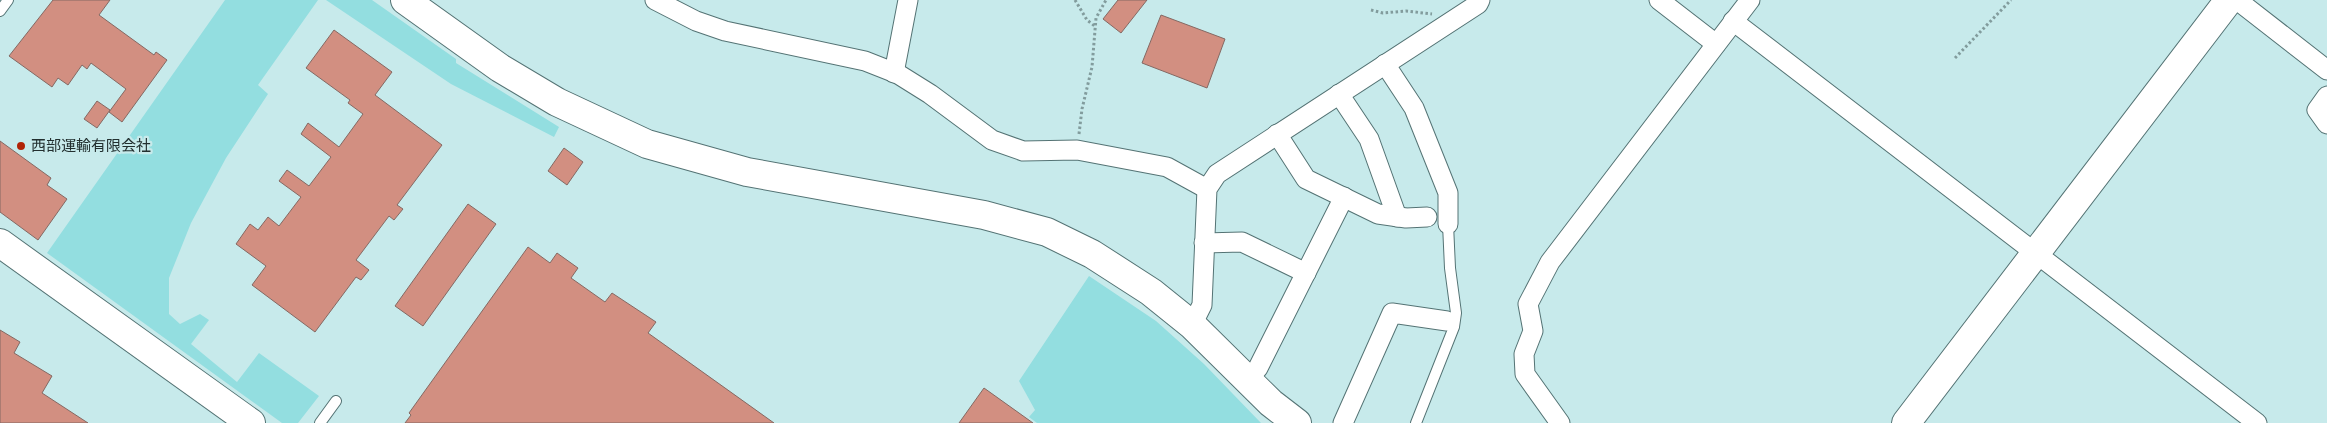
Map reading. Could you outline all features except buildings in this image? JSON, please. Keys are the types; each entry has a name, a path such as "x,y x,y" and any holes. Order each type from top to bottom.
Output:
{"street":[{"path":"405,0 500,68 557,102 647,144 747,172 984,215 1047,232 1092,254 1152,292 1192,326 1271,403 1297,423"},
{"path":"655,0 724,31 864,61 894,73 930,94 992,140 1024,151 1077,150 1167,167 1207,189"},
{"path":"894,73 908,0"},
{"path":"1192,326 1202,305 1207,189 1216,174 1451,21 1480,0"},
{"path":"1659,0 1716,44"},
{"path":"1560,423 1525,374 1524,354 1533,331 1528,304 1550,262 1750,0"},
{"path":"1906,423 2229,0"},
{"path":"2237,0 2327,70"},
{"path":"1733,21 2036,252 2256,423"},
{"path":"1385,64 1414,108 1448,193 1448,219"},
{"path":"1339,94 1369,139 1397,217"},
{"path":"2327,96 2317,110 2327,124"},
{"path":"1277,134 1306,179 1378,214 1397,217 1427,217"},
{"path":"1248,380 1258,368 1344,197"},
{"path":"1204,243 1242,242 1306,273"},
{"path":"0,243 251,423"},
{"path":"1343,423 1392,314 1447,321"}],"lane":[{"path":"0,11 8,0"},
{"path":"1416,423 1454,327 1456,313 1450,268 1448,219 1427,217"},
{"path":"320,423 336,401"}],"path":[{"path":"1075,0 1088,20 1096,28"},
{"path":"1077,150 1082,109 1092,67 1096,18 1106,0"},
{"path":"1955,58 2011,0"},
{"path":"1371,10 1383,14 1406,10 1442,16 1451,21"}],"shaded area":[{"path":"225,0 318,0 258,85 268,94 226,158 191,223 169,278 169,314 180,324 200,314 209,320 191,344 237,382 259,353 319,396 298,423 282,423 47,253"},
{"path":"326,0 372,0 456,59 456,63 559,127 554,137 451,84"},
{"path":"1089,276 1156,321 1204,364 1261,423 1037,423 1029,417 1035,410 1019,381"}],"place":[{"name":"西部運輸有限会社","path":"21,146"}]}
